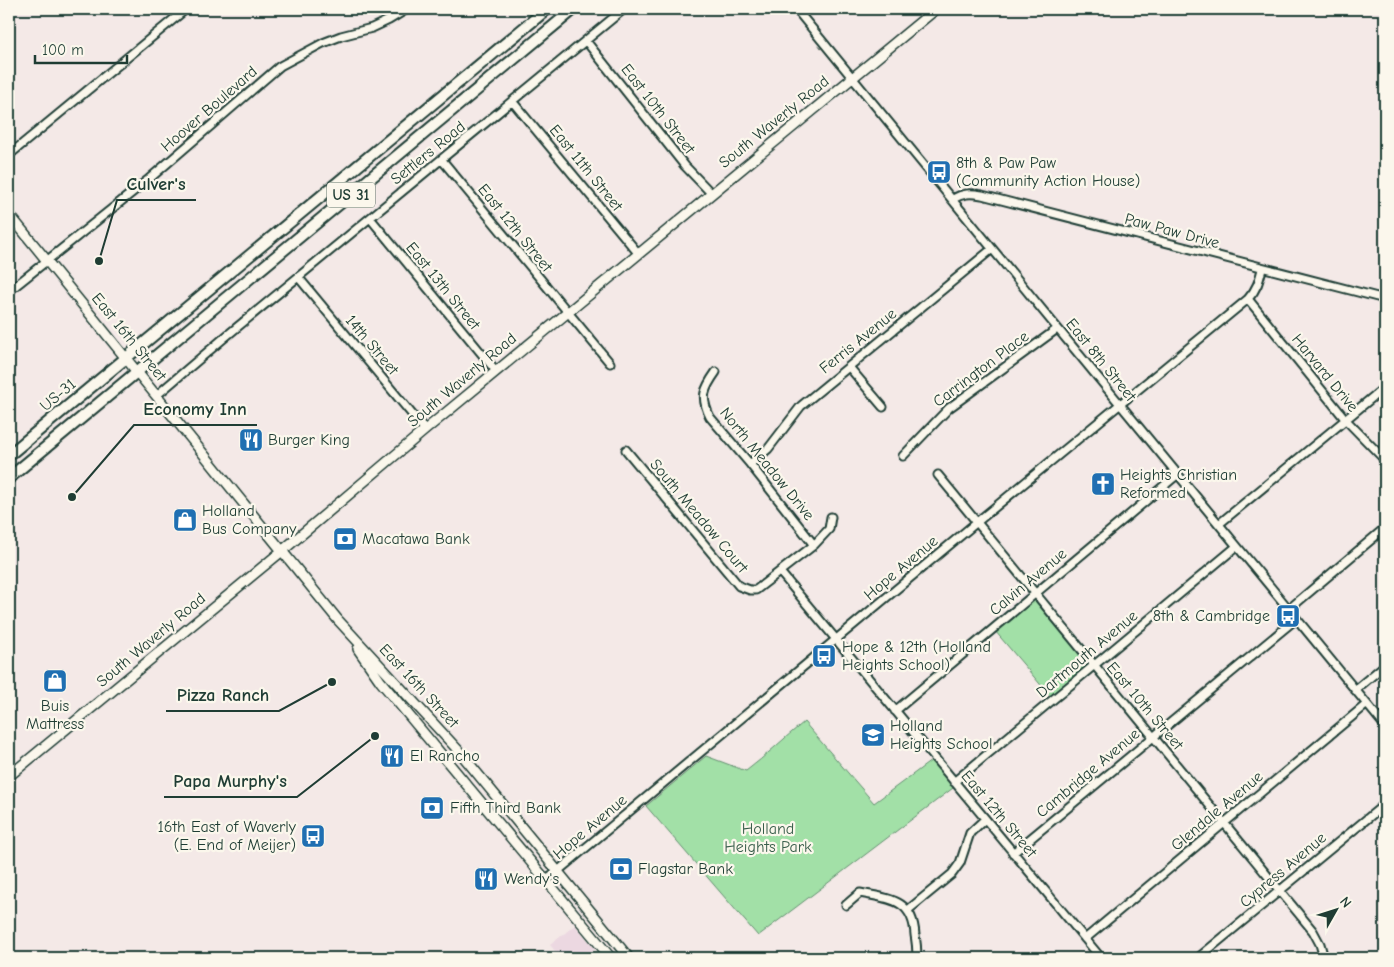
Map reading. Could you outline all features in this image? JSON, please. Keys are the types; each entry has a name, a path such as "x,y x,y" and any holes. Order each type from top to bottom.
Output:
{"highway":[{"name":"US 31","path":"126,358 546,9"},
{"name":"US 31","path":"9,478 277,256 562,13 574,9"},
{"path":"265,242 277,256"},
{"name":"US-31","path":"9,455 126,358"}],"main road":[{"name":"South Waverly Road","path":"9,776 711,193 936,9"},
{"name":"East 16th Street","path":"9,214 338,620 458,750 629,958"},
{"name":"East 16th Street","path":"338,620 381,682 611,958"}],"street":[{"path":"9,155 186,9"},
{"name":"Hoover Boulevard","path":"9,291 148,179 280,66 323,43 372,28 407,9"},
{"name":"Settlers Road","path":"157,395 624,9"},
{"name":"East 8th Street","path":"796,9 1236,547 1385,726"},
{"name":"East 10th Street","path":"586,40 685,166 711,193"},
{"name":"East 11th Street","path":"512,101 638,254"},
{"name":"East 12th Street","path":"442,160 610,363"},
{"name":"Paw Paw Drive","path":"953,199 965,193 982,195 1262,269 1385,299"},
{"name":"East 13th Street","path":"370,218 496,371"},
{"name":"Ferris Avenue","path":"750,464 768,449 801,406 992,248"},
{"name":"Hope Avenue","path":"547,880 1248,299 1259,284 1262,269"},
{"name":"14th Street","path":"299,278 425,430"},
{"name":"Harvard Drive","path":"1248,299 1346,420 1385,460"},
{"name":"Carrington Place","path":"903,456 949,408 1057,329"},
{"path":"850,367 883,407"},
{"name":"North Meadow Drive","path":"716,372 706,388 704,402 710,417 814,545"},
{"path":"1219,524 1385,387"},
{"name":"South Meadow Court","path":"626,450 739,586 756,590 780,572"},
{"name":"Calvin Avenue","path":"895,711 1178,474"},
{"name":"East 10th Street","path":"938,475 1313,931 1324,958"},
{"path":"780,572 814,545 829,529 831,517"},
{"path":"1288,610 1385,528"},
{"name":"Dartmouth Avenue","path":"954,782 1236,547"},
{"name":"East 12th Street","path":"780,572 1101,958"},
{"name":"Cambridge Avenue","path":"1013,853 1296,619"},
{"path":"1355,690 1385,665"},
{"name":"Glendale Avenue","path":"1084,938 1367,704"},
{"name":"Cypress Avenue","path":"1198,958 1385,804"},
{"path":"908,910 952,874 960,863 970,833 985,818"},
{"path":"846,905 860,893 903,904 915,922 916,958"}],"shaded area":[{"path":"575,925 595,949 583,958 561,958 550,945"}],"green space":[{"path":"1035,600 1087,663 1086,668 1051,697 995,631"},
{"name":"Holland Heights Park","path":"804,722 874,803 935,758 957,785 758,936 646,806 706,756 746,771"}],"place":[{"name":"8th & Paw Paw (Community Action House)","path":"939,172"},
{"name":"Culver's","path":"99,261"},
{"name":"Burger King","path":"251,440"},
{"name":"Heights Christian Reformed","path":"1103,484"},
{"name":"Economy Inn","path":"72,497"},
{"name":"Holland Bus Company","path":"185,520"},
{"name":"Macatawa Bank","path":"345,539"},
{"name":"8th & Cambridge","path":"1288,616"},
{"name":"Hope & 12th (Holland Heights School)","path":"824,656"},
{"name":"Buis Mattress","path":"55,681"},
{"name":"Pizza Ranch","path":"332,682"},
{"name":"Holland Heights School","path":"873,735"},
{"name":"Papa Murphy's","path":"375,736"},
{"name":"El Rancho","path":"392,756"},
{"name":"Fifth Third Bank","path":"432,808"},
{"name":"16th East of Waverly (E. End of Meijer)","path":"313,836"},
{"name":"Flagstar Bank","path":"621,869"},
{"name":"Wendy's","path":"486,879"}]}
